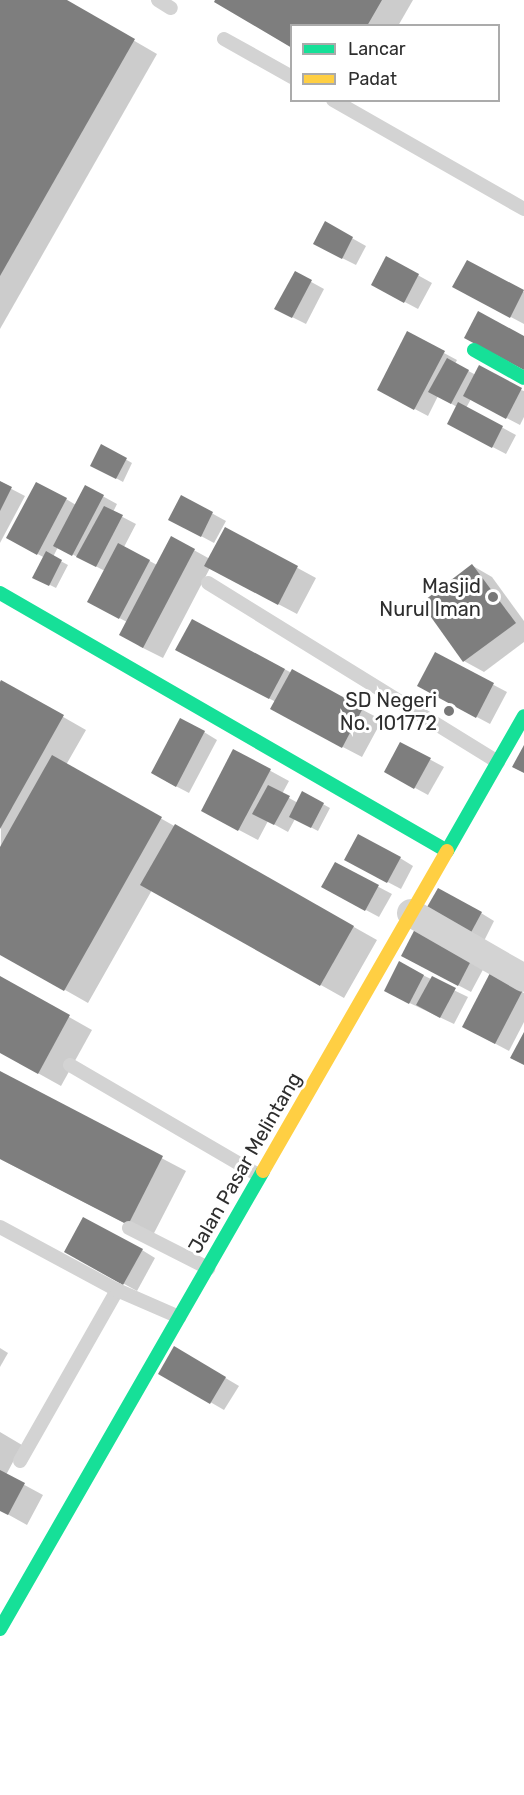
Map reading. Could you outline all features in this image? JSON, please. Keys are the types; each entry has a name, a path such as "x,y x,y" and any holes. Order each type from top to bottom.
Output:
{"street":[{"path":"474,350 524,378"},
{"path":"0,593 447,851"},
{"name":"Jalan Pasar Melintang","path":"0,1629 524,716"},
{"path":"411,914 524,978"}],"lane":[{"path":"158,0 171,8"},
{"path":"225,39 290,76"},
{"path":"337,102 524,209"},
{"path":"208,583 498,762"},
{"path":"70,1065 260,1176"},
{"path":"0,1227 117,1290 179,1317"},
{"path":"129,1228 208,1268"},
{"path":"20,1461 117,1290"}],"building":[{"path":"0,0 67,0 135,39 0,276"},
{"path":"215,0 382,0 368,24 290,24 290,47 214,2"},
{"path":"325,221 353,237 342,259 313,244"},
{"path":"386,256 419,274 404,303 371,285"},
{"path":"467,260 524,290 510,318 452,287"},
{"path":"295,271 312,280 292,318 274,309"},
{"path":"478,311 524,336 524,370 464,338"},
{"path":"407,331 445,351 414,410 377,390"},
{"path":"447,358 469,370 451,404 428,392"},
{"path":"479,365 522,388 506,419 463,396"},
{"path":"458,402 503,426 492,448 447,424"},
{"path":"101,444 127,458 116,479 90,466"},
{"path":"0,481 12,487 0,511"},
{"path":"36,482 67,498 37,555 6,538"},
{"path":"85,485 104,495 72,556 53,546"},
{"path":"181,495 213,512 201,537 168,520"},
{"path":"104,506 123,515 96,567 76,557"},
{"path":"225,527 298,566 278,605 204,566"},
{"path":"171,536 195,549 143,648 119,635"},
{"path":"118,543 150,560 119,619 87,602"},
{"path":"46,551 62,560 49,586 32,578"},
{"path":"472,564 516,623 463,662 421,603"},
{"path":"192,619 285,669 269,699 175,650"},
{"path":"435,652 494,683 476,718 417,686"},
{"path":"292,669 363,708 342,748 270,709"},
{"path":"1,680 64,715 0,829 0,682"},
{"path":"180,718 205,731 176,787 151,773"},
{"path":"400,742 431,758 414,789 384,772"},
{"path":"524,745 524,773 512,767"},
{"path":"233,749 271,769 238,831 201,811"},
{"path":"52,755 162,817 64,991 0,955 0,847"},
{"path":"268,785 290,796 274,825 252,814"},
{"path":"302,791 324,803 311,828 289,817"},
{"path":"175,824 354,926 320,986 140,885"},
{"path":"358,834 401,857 387,883 344,860"},
{"path":"335,862 379,885 365,911 321,887"},
{"path":"438,888 482,912 468,938 423,914"},
{"path":"417,925 474,955 458,986 401,956"},
{"path":"399,961 424,975 409,1004 384,991"},
{"path":"490,973 523,990 495,1044 462,1027"},
{"path":"0,976 70,1015 38,1074 0,1053"},
{"path":"432,976 456,988 440,1018 416,1005"},
{"path":"524,1032 524,1065 510,1058"},
{"path":"0,1071 163,1156 128,1225 0,1159"},
{"path":"83,1217 143,1249 123,1285 64,1252"},
{"path":"174,1346 226,1377 210,1404 158,1374"},
{"path":"0,1470 25,1483 8,1515 0,1511"}],"traffic: fast":[{"path":"474,350 524,378"},
{"path":"0,593 447,851"},
{"path":"447,851 524,716"},
{"path":"0,1629 263,1171"}],"traffic: slow":[{"path":"263,1171 447,851"}],"place":[{"name":"Masjid Nurul Iman","path":"493,597"},
{"name":"SD Negeri No. 101772","path":"449,711"}]}
